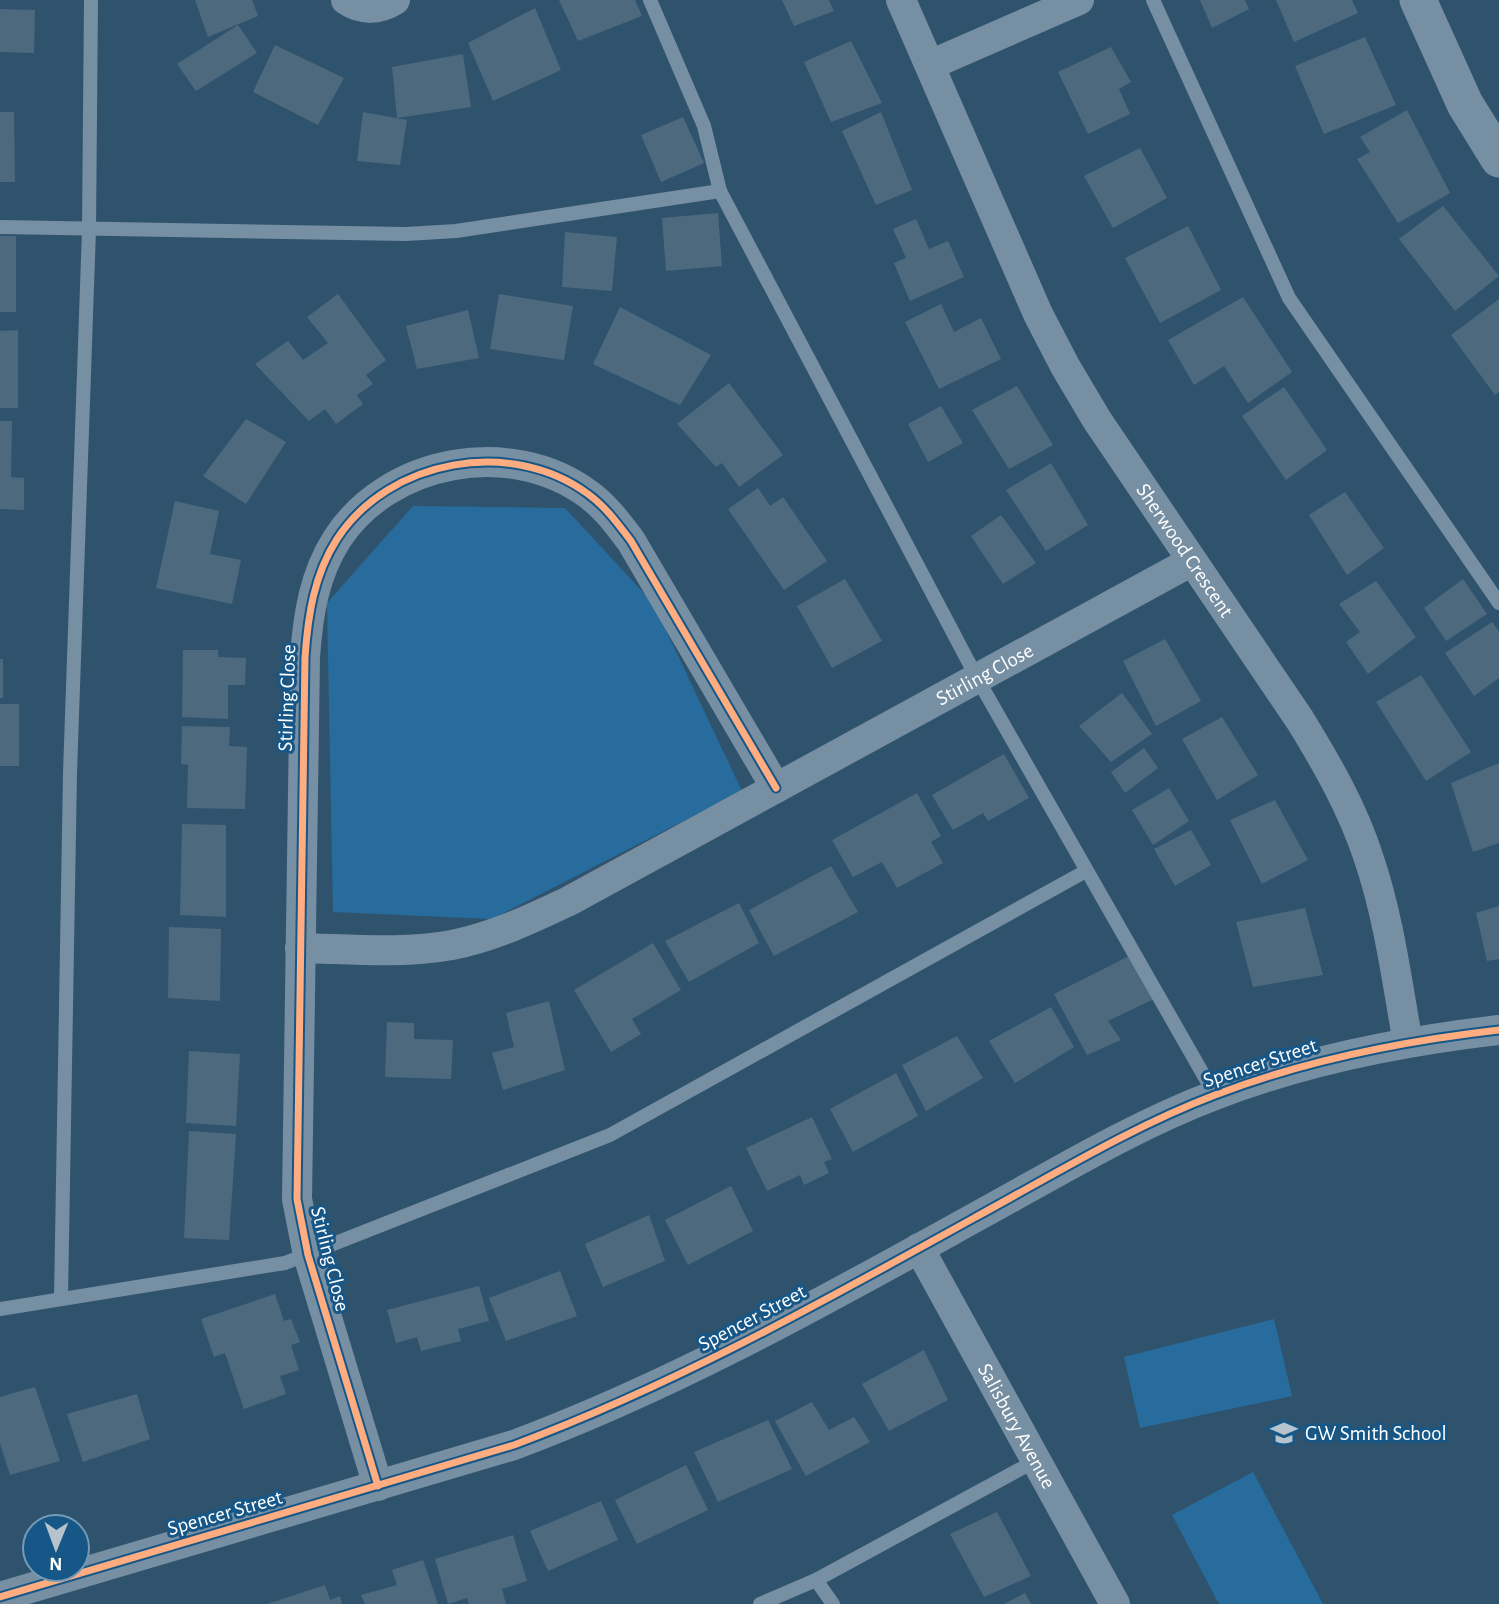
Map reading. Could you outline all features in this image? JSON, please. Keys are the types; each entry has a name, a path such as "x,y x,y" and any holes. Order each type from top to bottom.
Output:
{"street":[{"path":"346,0 357,7 374,8 396,0"},
{"name":"Sherwood Crescent","path":"901,0 1038,314 1065,366 1097,420 1300,720 1329,766 1353,815 1380,895 1408,1043"},
{"path":"930,65 1079,0"},
{"path":"1418,0 1460,94 1499,159"},
{"name":"Stirling Close","path":"378,1486 308,1255 296,1181 305,657 312,597 336,540 374,497 405,479 440,468 478,461 511,463 549,474 587,493 611,514 631,541 776,788"},
{"name":"Stirling Close","path":"300,948 425,948 460,943 507,929 569,901 1192,561"},
{"name":"Spencer Street","path":"0,1597 514,1445 585,1418 691,1371 1099,1149 1215,1095 1316,1063 1408,1043 1499,1030"},
{"name":"Salisbury Avenue","path":"919,1248 1115,1604"}],"lane":[{"path":"61,1298 70,773 89,230 91,0"},
{"path":"650,0 704,126 720,191 977,678 1215,1095"},
{"path":"1153,0 1289,298 1499,603"},
{"path":"0,227 406,234 456,232 720,191"},
{"path":"0,1309 275,1266 610,1135 1086,871"},
{"path":"761,1604 816,1580 1037,1460"},
{"path":"816,1580 833,1604"}],"shaded area":[{"path":"413,506 565,508 653,603 742,791 492,919 333,912 327,603"},
{"path":"1274,1319 1292,1396 1140,1428 1124,1357"},
{"path":"1253,1472 1323,1604 1219,1604 1172,1515"}],"building":[{"path":"195,0 252,0 258,16 208,37"},
{"path":"559,0 635,0 642,16 578,41"},
{"path":"782,0 829,0 834,11 794,26"},
{"path":"1200,0 1245,0 1249,9 1212,28"},
{"path":"1276,0 1352,0 1358,13 1294,42"},
{"path":"535,8 561,70 493,101 468,43"},
{"path":"0,9 35,10 34,53 0,52"},
{"path":"238,25 257,53 196,91 177,64"},
{"path":"1365,37 1396,105 1324,134 1295,66"},
{"path":"851,41 882,103 831,122 804,62"},
{"path":"275,45 344,78 318,125 253,92"},
{"path":"1111,47 1131,82 1119,89 1130,114 1088,134 1058,72"},
{"path":"463,54 471,107 397,118 392,67"},
{"path":"1407,110 1450,193 1398,223 1357,159 1370,152 1360,137"},
{"path":"0,112 14,112 15,182 0,182"},
{"path":"363,112 407,120 400,165 357,161"},
{"path":"881,112 912,190 876,205 842,131"},
{"path":"683,117 704,163 661,182 641,135"},
{"path":"1140,148 1167,198 1113,228 1084,176"},
{"path":"1443,206 1499,276 1455,311 1399,239"},
{"path":"718,213 722,266 666,271 662,218"},
{"path":"916,219 929,249 948,241 964,277 910,301 894,263 906,258 893,229"},
{"path":"1188,226 1221,290 1160,323 1125,258"},
{"path":"565,232 617,237 612,291 562,287"},
{"path":"0,236 16,236 16,312 0,312"},
{"path":"338,294 386,360 366,375 373,384 357,395 363,404 336,424 325,409 309,421 255,364 288,341 303,360 328,343 307,317"},
{"path":"499,294 573,306 564,360 490,349"},
{"path":"1243,297 1292,372 1248,403 1224,366 1194,385 1168,340"},
{"path":"1499,299 1499,392 1495,395 1451,335"},
{"path":"941,304 954,332 981,318 1001,359 939,389 905,322"},
{"path":"620,307 711,355 680,405 593,364"},
{"path":"468,310 479,358 417,369 406,326"},
{"path":"18,330 18,408 0,408 0,331"},
{"path":"729,383 783,455 739,487 722,463 716,467 677,424"},
{"path":"1017,386 1053,445 1009,469 972,410"},
{"path":"1284,387 1327,450 1286,480 1242,416"},
{"path":"941,406 963,443 928,462 908,424"},
{"path":"246,419 286,442 246,504 203,476"},
{"path":"0,421 12,421 11,477 24,478 24,510 0,509"},
{"path":"1051,463 1088,525 1046,551 1006,490"},
{"path":"758,488 770,506 783,497 827,561 784,590 728,509"},
{"path":"1345,492 1384,548 1347,575 1309,515"},
{"path":"175,501 219,511 210,554 241,560 232,604 156,588"},
{"path":"1001,515 1036,563 1003,584 971,536"},
{"path":"845,579 882,641 832,668 797,606"},
{"path":"1463,579 1487,614 1446,641 1424,608"},
{"path":"1376,581 1416,637 1368,674 1346,642 1360,632 1339,604"},
{"path":"1492,622 1499,631 1499,678 1474,696 1445,653"},
{"path":"1165,639 1201,701 1156,726 1123,661"},
{"path":"183,650 218,650 218,657 246,658 245,685 228,685 228,719 182,717"},
{"path":"0,659 3,659 3,698 0,698"},
{"path":"1421,675 1471,752 1426,781 1376,702"},
{"path":"1122,693 1152,734 1111,762 1079,726"},
{"path":"0,704 19,704 19,766 0,766"},
{"path":"1222,717 1258,775 1217,800 1182,739"},
{"path":"182,726 230,727 229,746 247,747 245,809 187,808 188,765 181,764"},
{"path":"1144,748 1158,768 1125,793 1111,772"},
{"path":"1004,754 1029,798 988,821 983,813 953,830 932,795"},
{"path":"1499,763 1499,843 1473,852 1451,783"},
{"path":"1169,788 1189,821 1153,845 1132,810"},
{"path":"917,793 941,836 931,842 943,863 897,888 882,862 853,877 832,840"},
{"path":"1275,800 1308,860 1262,884 1230,820"},
{"path":"182,824 226,825 226,917 180,915"},
{"path":"1191,830 1211,865 1175,886 1154,849"},
{"path":"831,866 858,912 774,956 749,910"},
{"path":"739,903 759,943 689,982 665,941"},
{"path":"1499,906 1499,959 1487,961 1476,913"},
{"path":"1305,908 1323,975 1253,987 1236,922"},
{"path":"169,927 221,929 220,1001 168,998"},
{"path":"653,943 681,990 632,1019 641,1034 611,1052 574,990"},
{"path":"1129,956 1154,999 1108,1021 1121,1040 1087,1055 1054,994"},
{"path":"549,1001 565,1070 503,1090 492,1053 514,1047 506,1013"},
{"path":"1051,1007 1074,1047 1015,1083 989,1041"},
{"path":"387,1022 414,1023 414,1039 453,1040 451,1079 385,1077"},
{"path":"957,1036 983,1078 926,1111 902,1065"},
{"path":"189,1051 240,1054 236,1126 186,1123"},
{"path":"896,1073 918,1116 853,1152 830,1109"},
{"path":"812,1117 832,1159 824,1162 829,1173 804,1185 800,1175 767,1191 746,1148"},
{"path":"189,1131 236,1134 229,1240 184,1238"},
{"path":"731,1186 753,1231 688,1265 665,1220"},
{"path":"649,1215 665,1261 603,1287 585,1244"},
{"path":"560,1271 577,1316 506,1341 489,1298"},
{"path":"479,1286 489,1321 458,1329 461,1341 421,1351 417,1337 396,1343 387,1310"},
{"path":"275,1294 284,1321 291,1319 300,1342 291,1345 299,1370 280,1376 286,1394 244,1409 225,1353 214,1357 201,1319"},
{"path":"924,1350 948,1400 889,1431 862,1384"},
{"path":"35,1387 60,1461 10,1475 0,1443 0,1397"},
{"path":"137,1394 150,1439 83,1462 67,1414"},
{"path":"812,1402 829,1430 854,1417 870,1442 806,1476 775,1421"},
{"path":"768,1420 792,1469 718,1502 694,1452"},
{"path":"686,1465 708,1510 637,1544 615,1500"},
{"path":"601,1501 618,1540 548,1571 530,1531"},
{"path":"997,1512 1031,1576 984,1597 950,1534"},
{"path":"513,1535 527,1581 502,1589 506,1604 469,1604 467,1598 448,1604 435,1559"},
{"path":"423,1560 438,1604 365,1604 361,1595 397,1585 392,1570"},
{"path":"325,1585 330,1600 340,1596 342,1604 267,1604"},
{"path":"1025,1593 1031,1604 1004,1604"}],"cycle path":[{"path":"378,1486 308,1255 297,1199 305,657 314,596 329,553 360,512 387,490 419,475 453,465 488,462 524,466 557,476 594,499 631,541 776,788"},
{"path":"0,1597 514,1445 574,1421 691,1369 861,1280 1093,1152 1215,1095 1320,1062 1427,1040 1499,1030"}],"place":[{"name":"GW Smith School","path":"1284,1433"}]}
